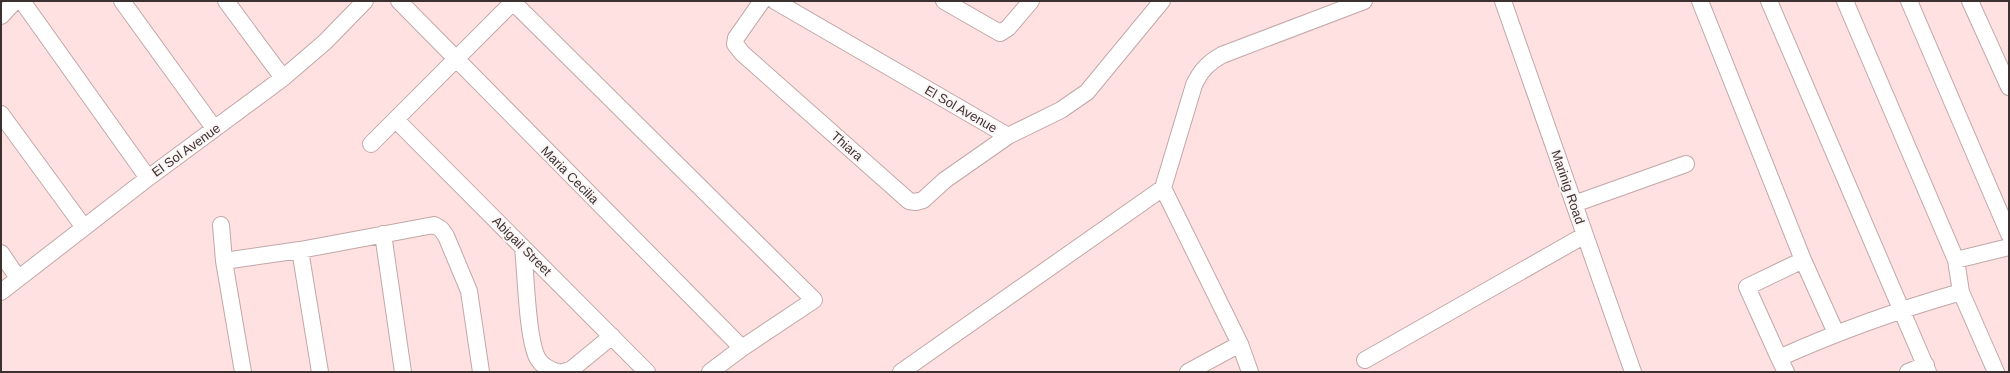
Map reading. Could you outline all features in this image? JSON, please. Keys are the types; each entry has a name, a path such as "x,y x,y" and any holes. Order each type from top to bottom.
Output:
{"street":[{"path":"1,16 15,1"},
{"path":"22,1 148,178"},
{"path":"122,1 214,128"},
{"path":"226,1 283,78"},
{"name":"El Sol Avenue","path":"1,292 83,226 283,78 310,56 365,1"},
{"name":"Maria Cecilia","path":"399,1 455,60 742,348"},
{"name":"Thiara","path":"762,1 736,38 735,44 742,53 909,201 916,202 923,200 945,180 1008,136"},
{"name":"El Sol Avenue","path":"775,1 1008,136 1061,110 1087,92 1162,1"},
{"path":"944,1 1000,34 1008,28 1031,1"},
{"path":"900,372 1163,188 1194,85 1200,72 1208,63 1222,55 1364,1"},
{"name":"Marinig Road","path":"1503,1 1633,372"},
{"path":"1700,1 1802,260 1836,333"},
{"path":"1769,1 1903,309 1927,369 1908,372"},
{"path":"1845,1 1956,260 1961,292 1996,372"},
{"path":"1909,1 2009,234"},
{"path":"1970,1 2009,87"},
{"path":"371,144 514,2 814,300 742,348 710,372"},
{"path":"1,114 83,226"},
{"name":"Abigail Street","path":"396,120 647,372"},
{"path":"1574,204 1686,164"},
{"path":"1163,188 1240,344 1250,372"},
{"path":"224,261 300,250 434,225 441,229 469,291 481,372"},
{"path":"221,226 224,261 243,372"},
{"path":"383,234 403,372"},
{"path":"1365,360 1585,235"},
{"path":"1956,260 2009,247"},
{"path":"523,248 532,342 539,359 549,369 558,372"},
{"path":"300,250 320,372"},
{"path":"1,253 18,278"},
{"path":"1802,260 1747,287 1783,365 1836,333 1903,309 1961,292"},
{"path":"562,372 572,369 612,336"},
{"path":"1188,372 1240,344"}]}
